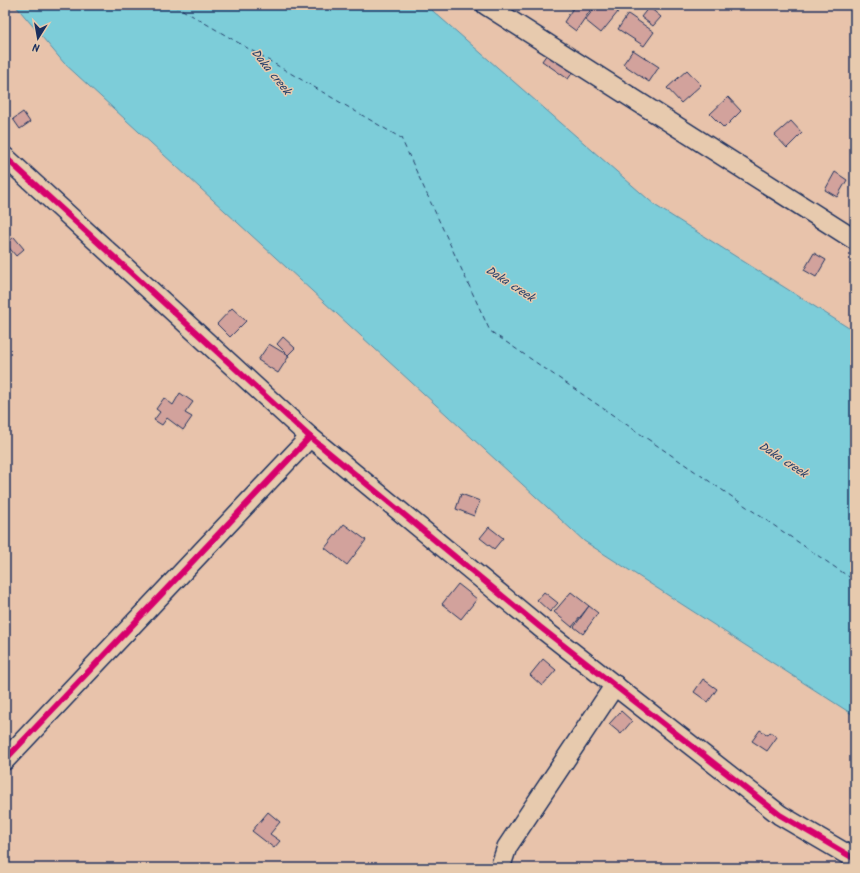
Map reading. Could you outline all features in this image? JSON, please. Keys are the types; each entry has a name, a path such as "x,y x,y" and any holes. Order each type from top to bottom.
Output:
{"street":[{"path":"486,5 855,240"},
{"path":"5,158 310,437 540,627 780,815 855,859"},
{"path":"5,760 310,437"},
{"path":"500,868 507,846 615,685"}],"water":[{"name":"Daka creek","path":"15,5 426,5 656,206 855,332 855,716 584,541 64,63"}],"building":[{"path":"575,5 594,5 576,31 564,22"},
{"path":"597,5 609,5 618,12 601,33 585,20"},
{"path":"649,7 661,17 653,26 641,17"},
{"path":"628,14 654,32 644,46 618,29"},
{"path":"552,47 578,65 568,79 542,61"},
{"path":"633,50 659,67 649,82 623,64"},
{"path":"687,70 701,85 681,103 667,88"},
{"path":"728,97 741,111 724,128 710,114"},
{"path":"23,112 30,122 20,129 13,119"},
{"path":"791,121 802,133 787,148 775,135"},
{"path":"835,172 847,180 837,197 825,190"},
{"path":"14,237 24,249 16,256 6,244"},
{"path":"814,253 826,260 816,277 804,270"},
{"path":"232,308 246,321 230,337 217,324"},
{"path":"283,337 295,348 288,355 277,344"},
{"path":"269,344 289,356 278,373 258,360"},
{"path":"180,393 193,402 185,413 192,417 183,430 167,418 162,425 154,420 160,412 156,409 164,398 173,405"},
{"path":"461,494 480,501 474,516 456,509"},
{"path":"344,524 366,540 347,565 325,548"},
{"path":"489,527 503,538 494,549 480,538"},
{"path":"458,584 477,599 461,619 442,604"},
{"path":"544,592 558,603 550,612 537,600"},
{"path":"571,592 589,606 572,627 554,612"},
{"path":"589,606 598,613 583,634 574,627"},
{"path":"543,659 556,670 542,686 530,675"},
{"path":"703,679 717,689 708,702 694,692"},
{"path":"621,711 632,721 621,734 609,724"},
{"path":"760,730 768,735 770,732 777,737 767,751 752,741"},
{"path":"268,812 280,822 270,834 280,841 274,848 252,831"}],"ferry route":[{"path":"174,5 401,138 490,331 855,581"}],"cycle path":[{"path":"5,157 310,437 540,627 780,815 855,859"},
{"path":"5,760 310,437"}]}
